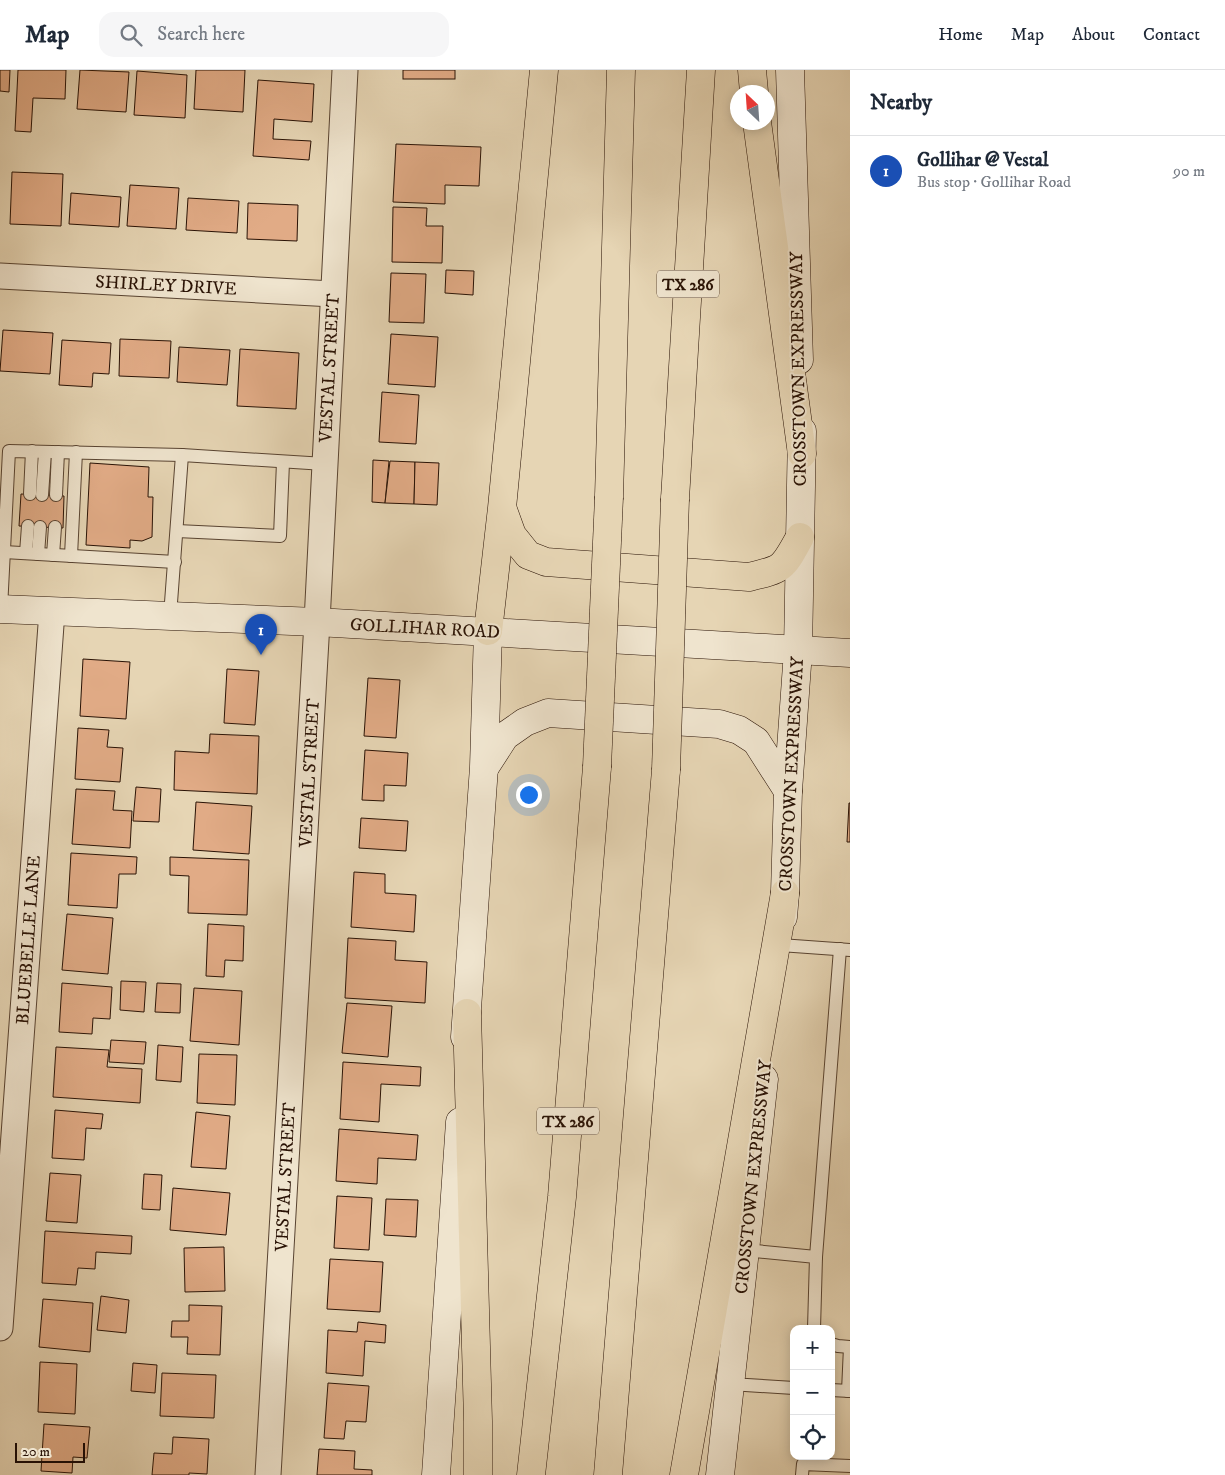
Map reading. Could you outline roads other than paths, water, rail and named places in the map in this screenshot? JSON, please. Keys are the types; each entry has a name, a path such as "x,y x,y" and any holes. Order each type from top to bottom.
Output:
{"highway":[{"path":"488,631 502,508 544,70"},
{"name":"TX 286","path":"531,1475 562,1197 597,767 609,497 621,70"},
{"name":"TX 286","path":"608,1473 666,770 675,499 701,70"},
{"path":"752,70 753,85"},
{"path":"758,130 802,454"},
{"path":"502,508 512,535 528,555 546,562 749,577 773,571 786,563 800,537"},
{"path":"684,1475 785,893"},
{"path":"467,1013 478,1475"}],"main road":[{"name":"CROSSTOWN EXPRESSWAY","path":"720,1475 785,893 788,791 798,651 802,454 790,70"},
{"name":"GOLLIHAR ROAD","path":"1,609 488,631 850,654"},
{"path":"436,1475 484,767 488,631"},
{"path":"484,767 505,736 525,722 548,713 719,724 739,730 756,741 788,791"}],"street":[{"name":"VESTAL STREET","path":"268,1475 318,622 345,70"},
{"name":"SHIRLEY DRIVE","path":"0,276 333,294"},
{"name":"BLUEBELLE LANE","path":"0,1328 52,611"}],"lane":[{"path":"1,609 9,451 182,455 325,464"},
{"path":"36,494 45,452"},
{"path":"45,452 56,495"},
{"path":"71,556 76,452"},
{"path":"170,616 182,455"},
{"path":"177,531 280,536 282,462"},
{"path":"32,554 34,526"},
{"path":"53,555 55,527"},
{"path":"4,552 175,562"},
{"path":"780,945 845,949 816,1257 814,1325"},
{"path":"745,1250 816,1257"},
{"path":"835,1345 850,1347 849,1391 835,1390"},
{"path":"730,1384 790,1388"},
{"path":"803,1465 850,1466"}],"place":[{"name":"Gollihar @ Vestal","path":"261,655"}]}
